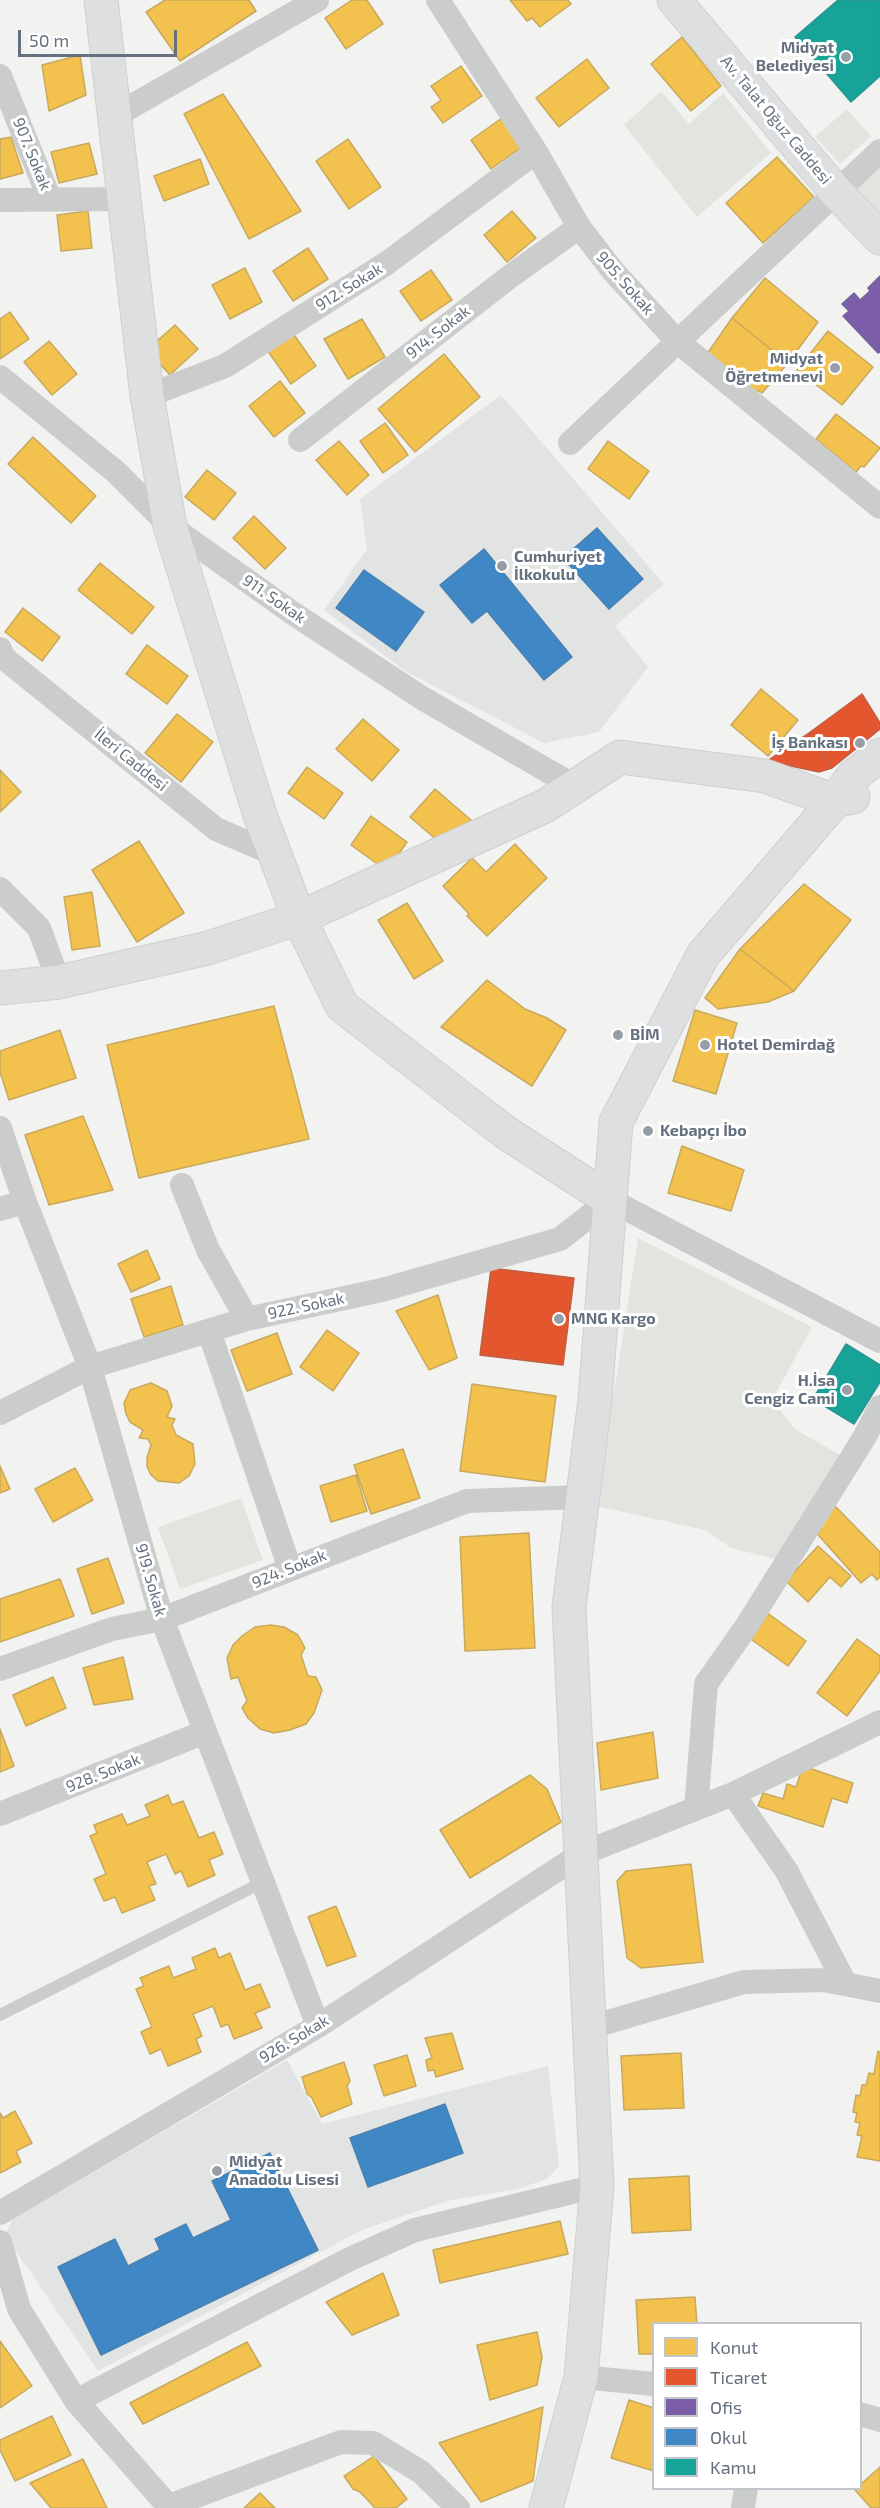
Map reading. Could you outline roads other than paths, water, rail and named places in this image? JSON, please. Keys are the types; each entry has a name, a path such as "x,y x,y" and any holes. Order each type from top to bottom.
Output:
{"street":[{"path":"101,0 147,396 170,526 260,815 298,918 342,1006 505,1132 610,1200 877,1332"},
{"path":"113,117 317,0"},
{"name":"905. Sokak","path":"438,0 536,152 579,227 613,271 678,342 880,507"},
{"name":"Av. Talat Oğuz Caddesi","path":"674,0 837,193 880,238"},
{"name":"907. Sokak","path":"0,76 50,200"},
{"path":"570,443 880,151"},
{"name":"912. Sokak","path":"147,396 225,366 387,263 536,152"},
{"path":"0,200 123,199"},
{"name":"914. Sokak","path":"300,440 508,278 579,227"},
{"name":"911. Sokak","path":"0,377 116,472 170,526 294,614 422,698 574,786"},
{"name":"İleri Caddesi","path":"0,649 4,658 216,829 274,854"},
{"path":"546,2508 582,2377 597,2186 569,1607 594,1400 616,1122 703,955 835,801 852,777 880,755"},
{"path":"0,988 59,982 208,948 298,918 545,806 620,758 765,776 835,801 860,795 880,777"},
{"path":"0,889 39,928 59,982"},
{"name":"919. Sokak","path":"0,1128 25,1202 90,1367 162,1619 318,2026"},
{"path":"182,1185 208,1250 247,1319"},
{"name":"922. Sokak","path":"0,1413 90,1367 247,1319 382,1290 560,1239 610,1200"},
{"path":"0,1209 25,1202"},
{"path":"209,1331 290,1569"},
{"path":"696,1809 706,1684 752,1618 864,1438 880,1407"},
{"name":"924. Sokak","path":"0,1669 112,1629 162,1619 467,1501 583,1497"},
{"name":"926. Sokak","path":"0,2213 318,2026 581,1854 734,1794 880,1722"},
{"name":"928. Sokak","path":"0,1814 205,1732"},
{"path":"734,1794 786,1870 844,1983"},
{"path":"591,2027 744,1982 824,1980 880,1991"},
{"path":"76,2401 350,2259 415,2230 597,2186"},
{"path":"0,2242 19,2309 76,2401 170,2507 340,2442 373,2443 421,2472 458,2508"},
{"path":"582,2377 652,2384"},
{"path":"862,2414 880,2420"},
{"path":"743,2508 746,2490"}],"lane":[{"path":"0,2015 263,1882"}],"place":[{"name":"Midyat Belediyesi","path":"846,57"},
{"name":"Midyat Öğretmenevi","path":"835,368"},
{"name":"Cumhuriyet İlkokulu","path":"502,566"},
{"name":"İş Bankası","path":"860,743"},
{"name":"BİM","path":"618,1035"},
{"name":"Hotel Demirdağ","path":"705,1045"},
{"name":"Kebapçı İbo","path":"648,1131"},
{"name":"MNG Kargo","path":"559,1319"},
{"name":"H.İsa Cengiz Cami","path":"847,1390"},
{"name":"Midyat Anadolu Lisesi","path":"217,2171"}]}
